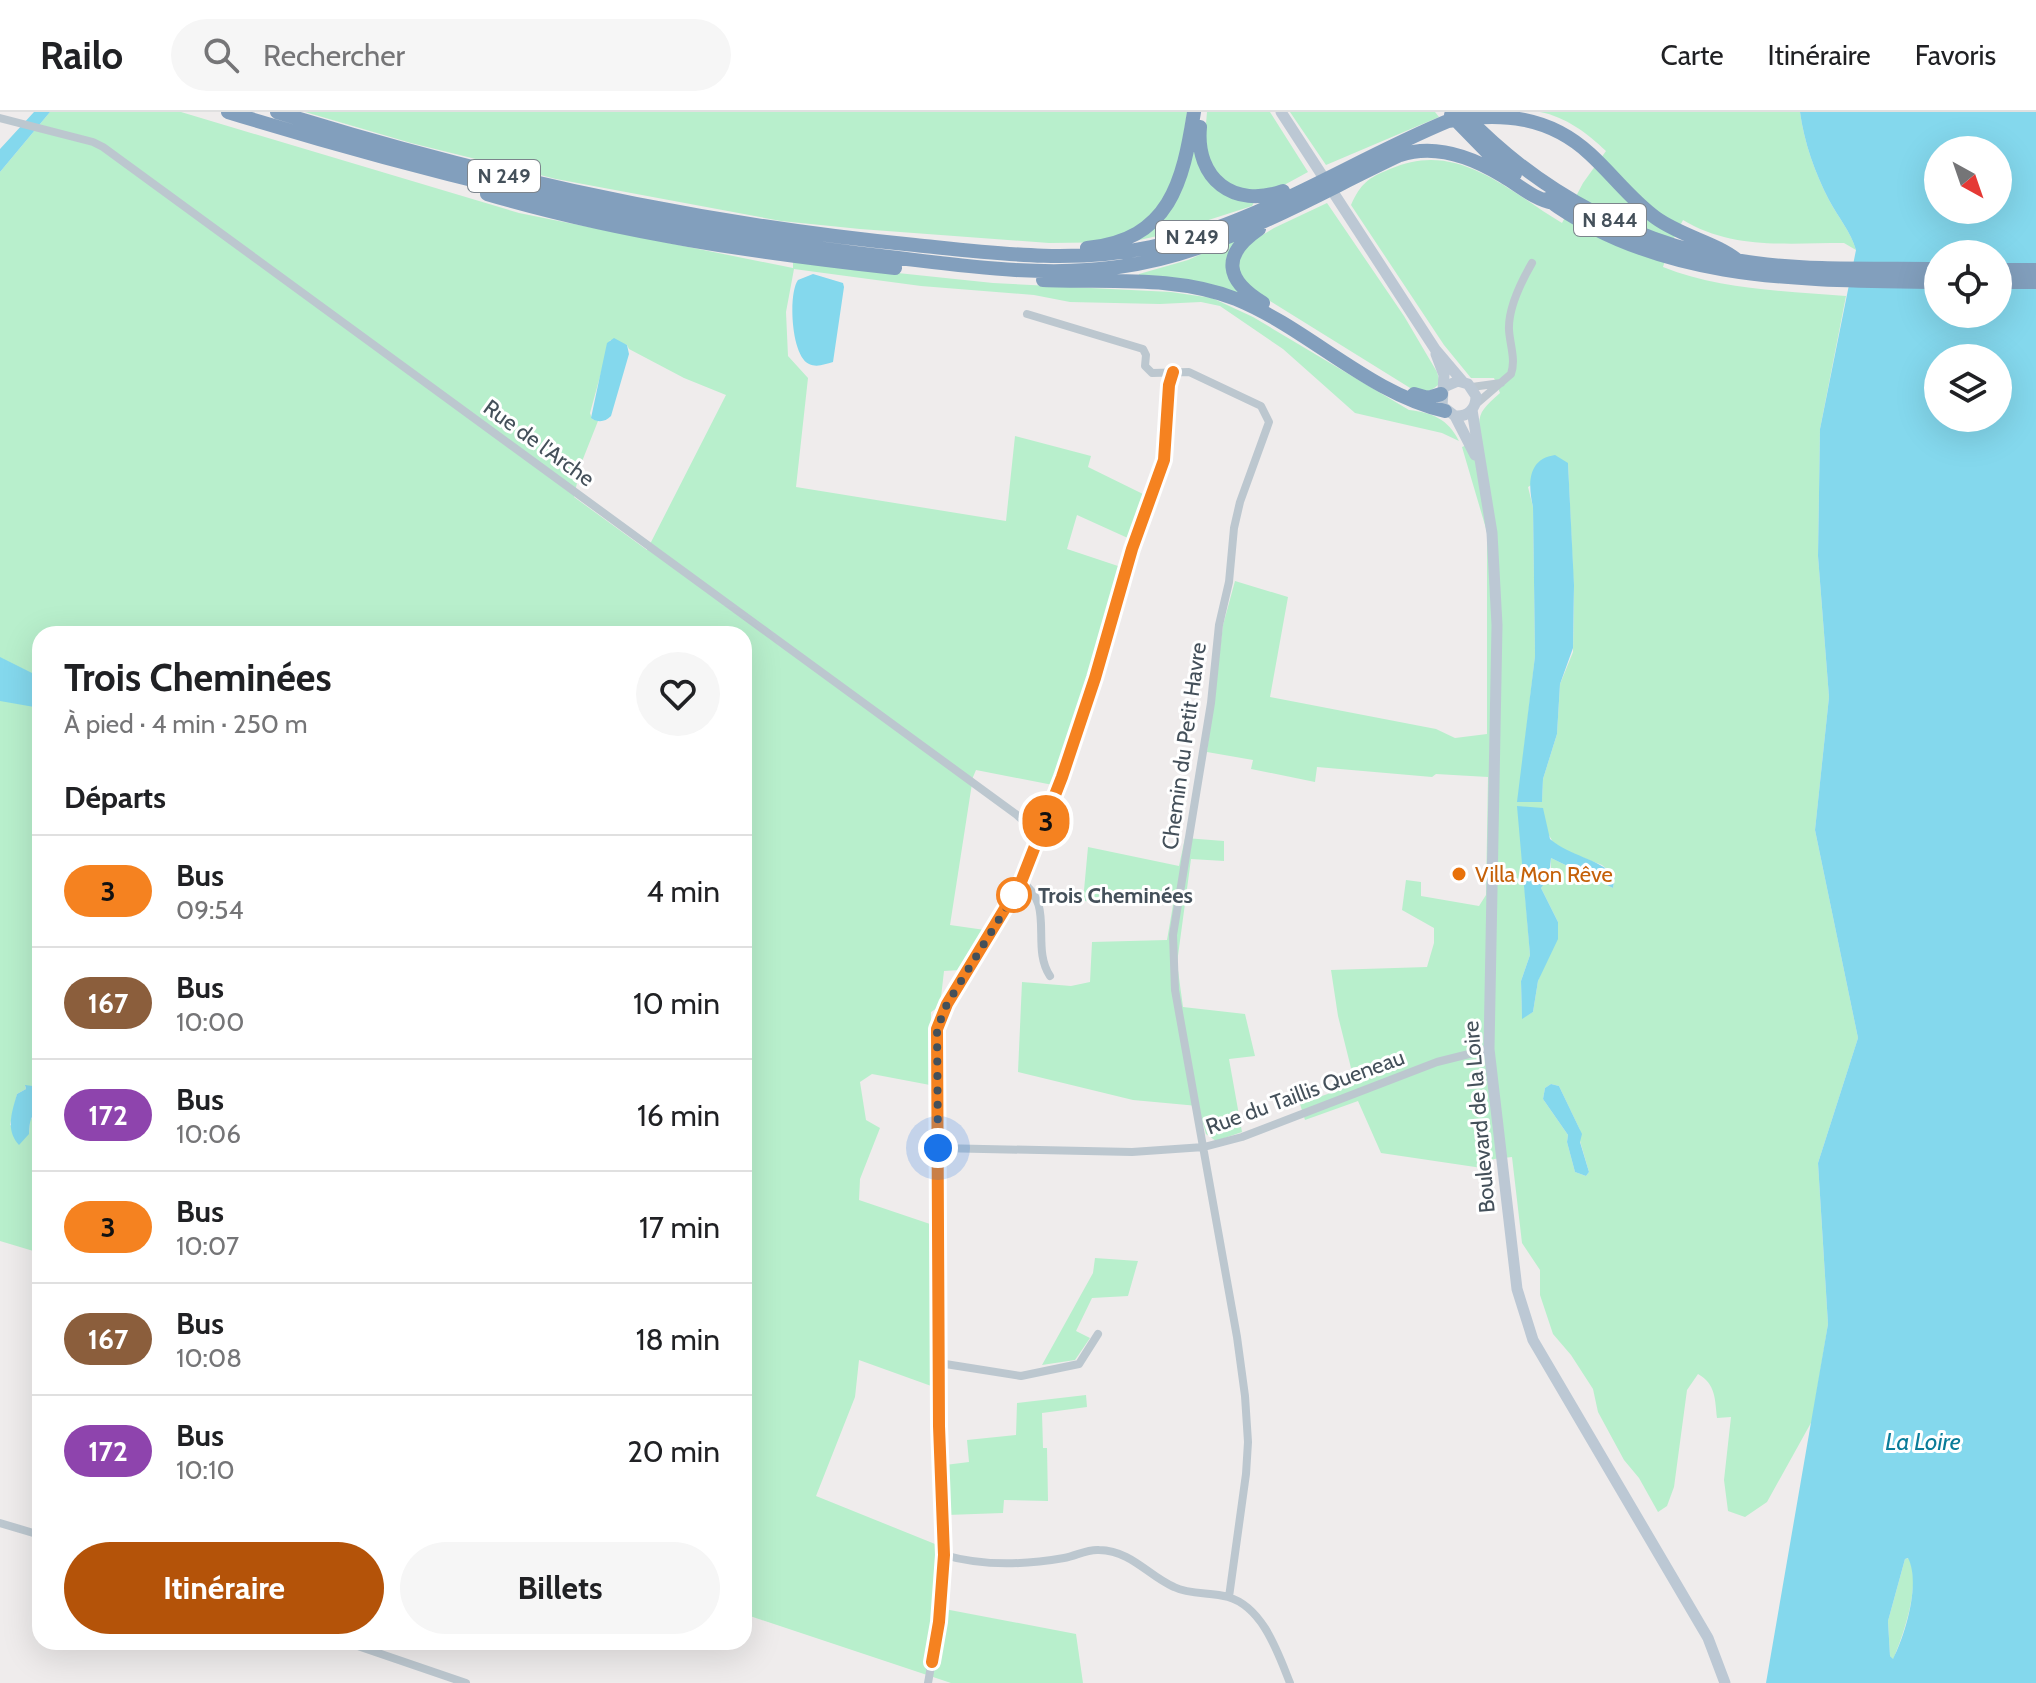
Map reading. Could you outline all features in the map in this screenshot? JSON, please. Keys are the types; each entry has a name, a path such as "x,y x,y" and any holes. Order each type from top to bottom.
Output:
{"highway":[{"name":"N 249","path":"228,112 346,149 520,193 700,230 879,256 1053,271 1120,267 1189,251 1260,222 1426,130 1464,117 1501,113 1544,123 1581,146 1681,248 1727,252 1737,260"},
{"name":"N 249","path":"277,112 432,158 619,201 807,233 982,252 1108,255 1185,239 1407,153 1434,150 1460,155 1539,190"},
{"path":"1029,254 1041,249 1103,246 1129,237 1150,223 1179,185 1187,159 1194,112"},
{"path":"1202,112 1201,155 1210,174 1232,192 1250,197 1267,197 1342,177"},
{"name":"N 844","path":"1448,112 1553,203 1610,235 1681,248"},
{"name":"N 844","path":"1462,112 1478,136"},
{"path":"346,149 355,156 533,208 742,248 937,272 1030,279 1172,283 1197,287 1247,304 1403,397 1450,414"},
{"path":"1342,177 1247,237 1233,257 1234,278 1250,295 1409,392 1428,398 1442,391"},
{"name":"N 844","path":"1539,190 1742,274 1924,270"},
{"name":"N 844","path":"1737,260 1832,274 1924,281"},
{"path":"2012,270 2036,270"},
{"path":"2012,282 2036,282"}],"main road":[{"path":"1281,112 1435,349 1476,396 1474,407 1465,415 1450,414 1442,406 1444,375 1435,349"},
{"path":"1442,391 1453,381 1468,384"},
{"name":"Boulevard de la Loire","path":"1474,407 1487,493 1497,625 1489,1049 1517,1289 1533,1340 1708,1638 1725,1683"},
{"name":"Boulevard de la Loire","path":"1450,414 1470,443 1487,493"}],"street":[{"name":"Rue de l'Arche","path":"0,118 103,147 1017,815 1038,835"},
{"path":"1474,407 1511,374 1509,326 1515,300 1532,263"},
{"name":"Chemin du Petit Havre","path":"1027,314 1143,349 1147,370 1158,373 1189,372 1220,389 1253,401 1264,409 1269,422 1240,502 1234,528 1211,703 1173,935 1175,990 1237,1337 1248,1442 1229,1597"},
{"path":"928,1683 939,1622 944,1555 939,1363 937,1029 942,1015 1021,882 1047,819 1100,664 1132,549 1164,460 1169,385 1173,372"},
{"path":"1468,384 1502,382"},
{"path":"1021,882 1031,888 1038,899 1042,955 1050,976"},
{"name":"Rue du Taillis Queneau","path":"938,1148 1132,1152 1204,1147 1242,1137 1437,1062 1489,1049"},
{"path":"939,1363 1021,1376 1079,1364 1098,1334"},
{"path":"0,1523 32,1533"},
{"path":"944,1555 987,1564 1045,1560 1095,1550 1107,1550 1132,1558 1177,1589 1229,1597 1248,1609 1276,1649 1290,1683"},
{"path":"369,1650 466,1683"}],"green space":[{"path":"50,112 181,112 519,213 793,268 793,262 993,283 1171,292 1212,298 1253,317 1409,410 1439,418 1455,433 1459,441 1442,433 1355,413 1283,349 1220,306 1201,302 1070,302 1034,295 921,286 794,269 786,312 788,356 808,378 796,487 1006,521 1015,436 1091,456 1088,467 1145,495 1130,539 1077,515 1067,549 1121,567 1092,674 1053,785 976,770 973,777 950,925 985,930 960,970 944,971 940,1006 931,1012 930,1085 872,1074 860,1082 866,1120 880,1128 860,1179 859,1200 930,1224 934,1387 859,1360 855,1397 816,1496 940,1546 934,1607 1076,1634 1083,1683 951,1683 752,1617 752,626 32,626 32,1086 25,1086 26,1089 17,1094 10,1125 29,1134 32,1118 32,1251 0,1241 0,172","holes":["610,340 627,345 629,349 684,378 726,395 647,550 574,497 581,464 598,421 592,419 590,413"]},
{"path":"305,112 1187,112 1184,133 1205,135 1207,112 1270,112 1308,172 1275,190 1259,193 1252,206 1162,235 1130,242 1049,243 781,221 556,179 411,143"},
{"path":"1290,112 1435,112 1439,117 1326,165"},
{"path":"1540,112 1800,112 1807,146 1819,179 1856,250 1844,243 1782,244 1741,240 1702,230 1683,220 1663,267 1730,285 1846,296 1820,429 1818,556 1829,697 1815,830 1858,1038 1818,1163 1828,1324 1812,1421 1767,1502 1745,1517 1728,1511 1724,1480 1731,1417 1717,1418 1711,1388 1698,1374 1687,1390 1674,1487 1667,1506 1658,1512 1639,1478 1624,1460 1598,1412 1593,1389 1553,1334 1540,1295 1540,1270 1522,1243 1512,1157 1494,1159 1482,1168 1381,1153 1358,1101 1305,1120 1300,1104 1355,1084 1338,1016 1331,970 1427,967 1434,943 1434,928 1402,910 1406,880 1421,882 1421,896 1479,906 1486,895 1488,777 1436,774 1432,777 1317,767 1315,782 1251,769 1253,760 1207,752 1223,625 1235,581 1288,597 1270,697 1436,729 1455,738 1487,734 1487,532 1462,447 1481,439 1479,424 1482,413 1500,393 1494,378 1471,378 1444,345 1351,205 1362,186 1376,175 1414,161 1437,160 1480,172 1562,223 1583,183 1606,151 1576,127","holes":["1568,463 1574,594 1573,652 1560,684 1557,734 1543,779 1542,801 1518,802 1535,656 1533,507 1528,487","1518,806 1547,832 1553,842 1568,852 1602,865 1615,876 1613,888 1551,858 1551,872 1541,888 1558,922 1538,981 1533,1012 1522,1018 1521,981 1530,955","1551,1084 1559,1086 1580,1130 1589,1172 1586,1176 1575,1172 1568,1135 1543,1099 1545,1088"]},
{"path":"1327,203 1404,316 1437,372 1440,383 1431,390 1415,391 1262,296 1138,277 1139,274 1188,260 1236,239 1246,245"},
{"path":"1185,838 1224,841 1224,861 1191,859 1177,963 1183,1007 1245,1014 1255,1056 1229,1059 1242,1132 1216,1141 1206,1134 1198,1106 1133,1100 1018,1072 1022,982 1071,986 1090,982 1092,942 1167,940 1173,905 1083,901 1088,847 1179,866"},
{"path":"1095,1258 1138,1261 1128,1296 1092,1298 1076,1331 1090,1338 1075,1360 1042,1365 1093,1273"},
{"path":"1086,1395 1087,1407 1042,1413 1043,1448 1047,1448 1048,1501 1004,1500 1003,1513 947,1515 945,1465 969,1462 967,1440 1016,1435 1017,1403"},
{"path":"1909,1558 1912,1595 1893,1660 1890,1656 1888,1621 1905,1559"}],"water":[{"path":"34,112 50,112 0,172 0,149"},
{"name":"La Loire","path":"1800,112 2036,112 2036,1683 1766,1683 1828,1324 1818,1163 1858,1038 1815,830 1829,697 1818,556 1820,429 1856,250 1819,179 1807,146","holes":["1908,1558 1912,1569 1912,1595 1906,1624 1893,1659 1890,1656 1888,1621 1905,1559"]},
{"path":"813,274 843,283 844,287 833,362 818,366 803,359 798,349 792,311 798,280"},
{"path":"614,338 627,345 629,354 611,416 604,421 596,421 591,418 607,343"},
{"path":"1555,455 1568,463 1574,585 1573,648 1560,684 1557,734 1543,779 1542,802 1517,802 1535,656 1530,482 1534,467 1546,457"},
{"path":"0,657 32,673 32,707 0,701"},
{"path":"1517,806 1543,808 1550,839 1615,876 1613,888 1551,858 1549,877 1541,888 1558,922 1558,939 1538,981 1533,1012 1522,1019 1521,981 1530,955"},
{"path":"1551,1084 1559,1086 1582,1134 1580,1142 1589,1172 1586,1176 1575,1172 1568,1135 1543,1099 1545,1088"},
{"path":"25,1085 32,1086 32,1117 29,1134 19,1145 12,1133 11,1121 17,1094 26,1089"}],"bus line":[{"name":"3","path":"932,1662 939,1622 944,1555 939,1426 937,1029 947,1004 1021,882 1047,819 1095,678 1132,549 1164,460 1169,385 1173,372"}],"place":[{"name":"Villa Mon Rêve","path":"1459,874"},
{"name":"Trois Cheminées","path":"1014,895"}],"route":[{"path":"938,1148 937,1029 947,1004 1014,895"}]}
